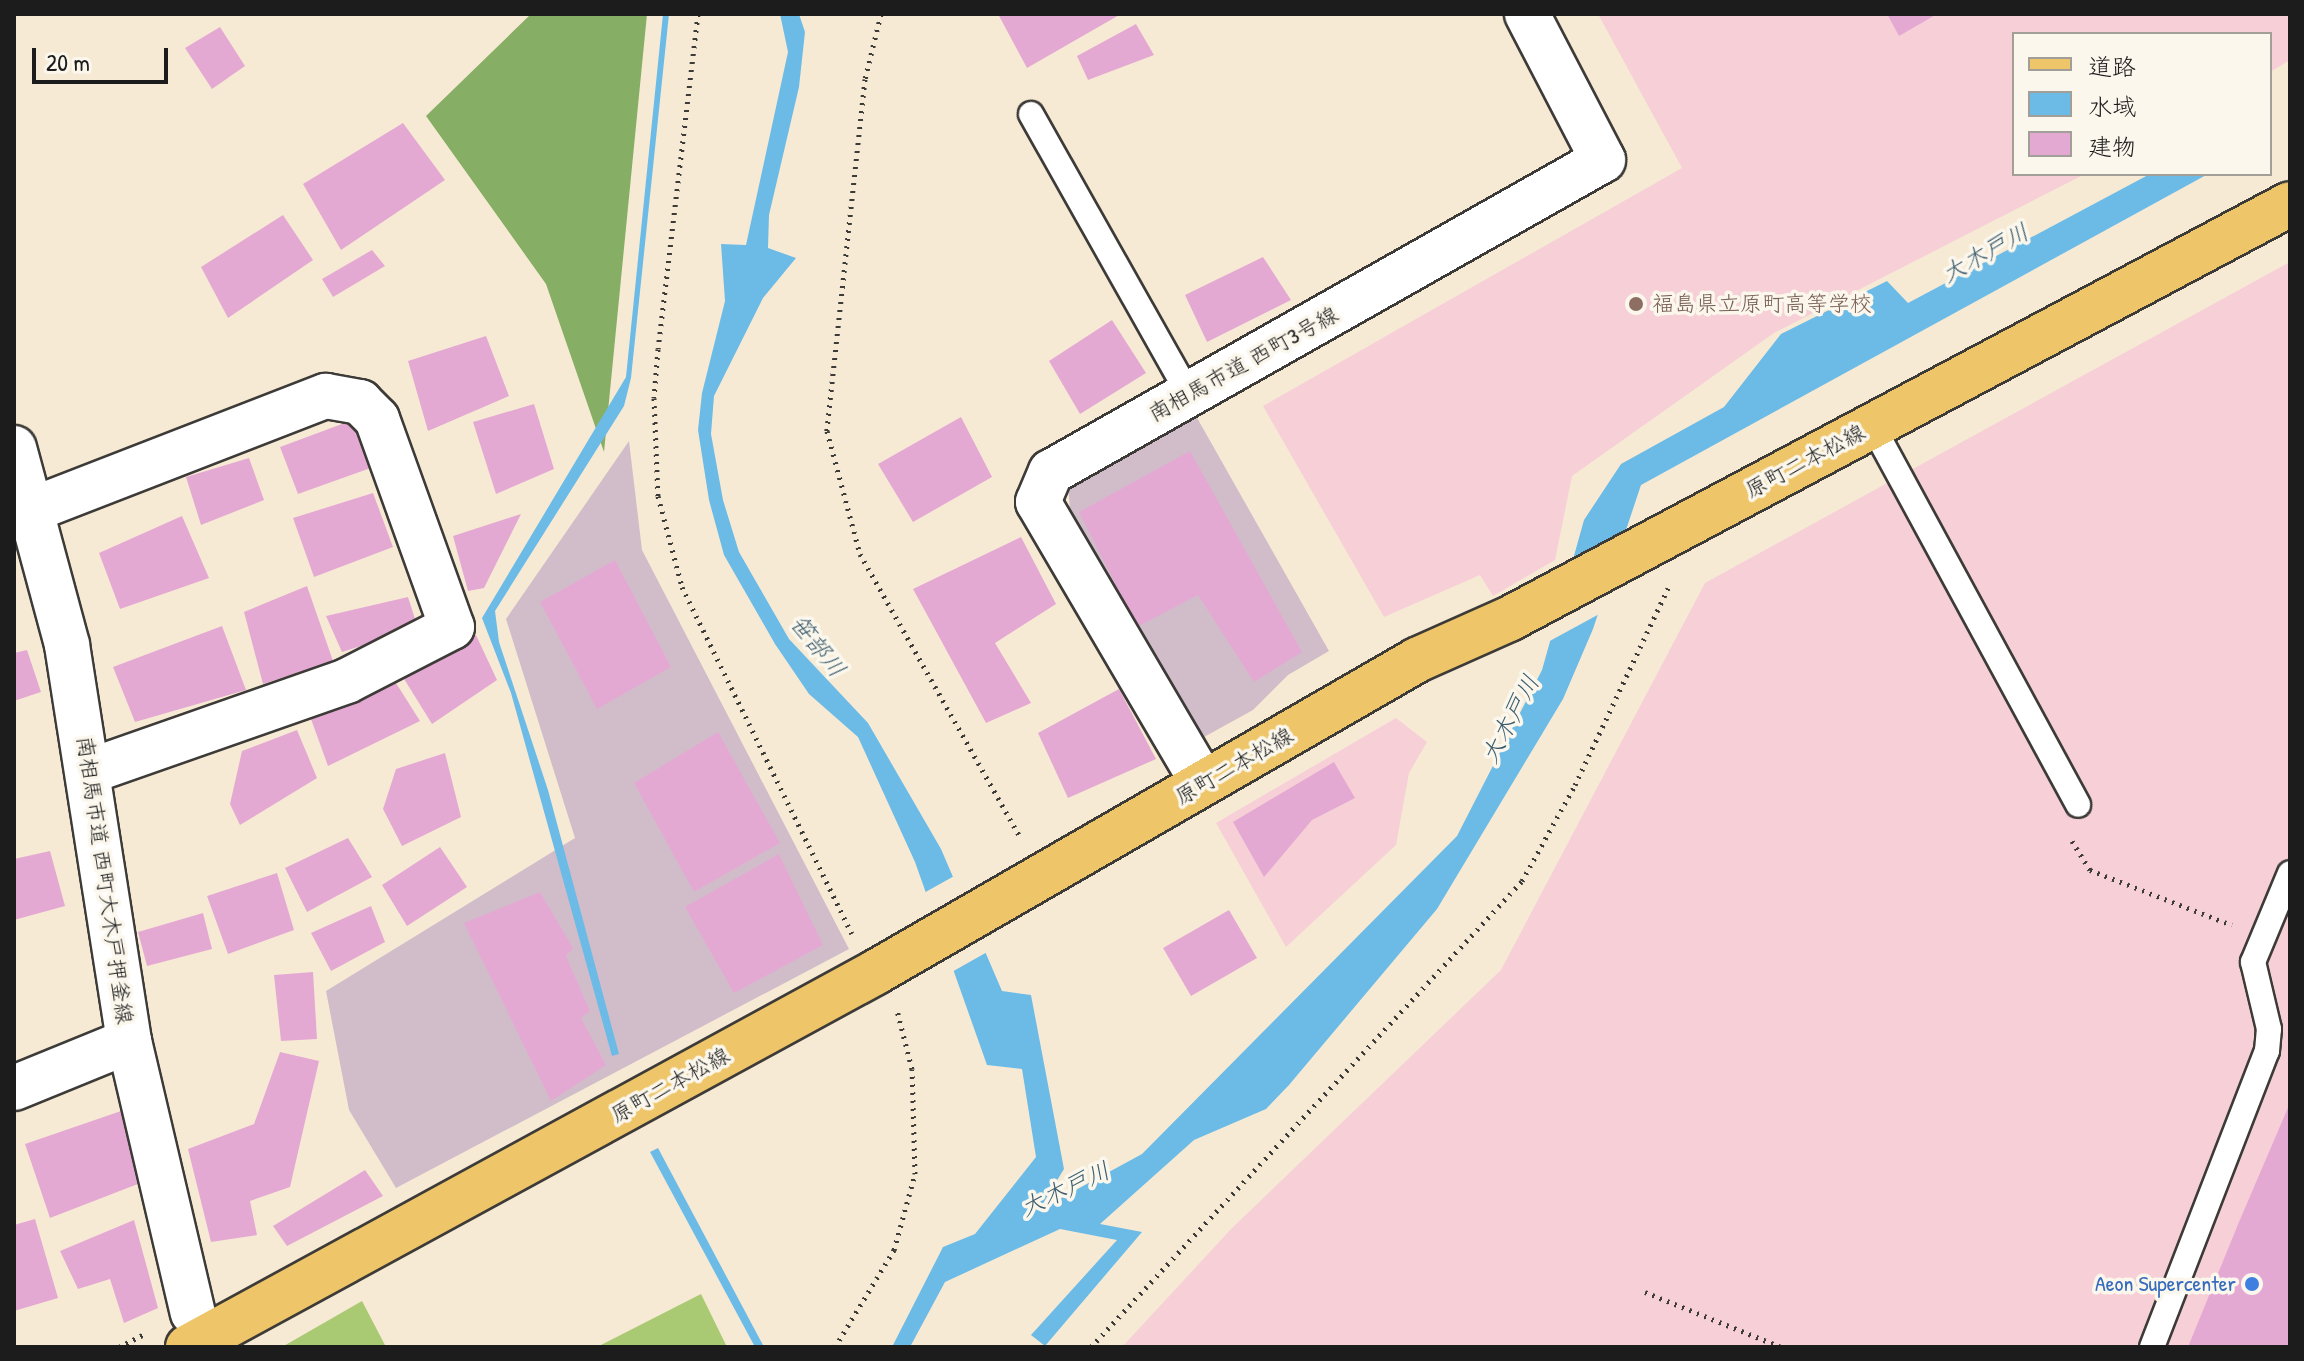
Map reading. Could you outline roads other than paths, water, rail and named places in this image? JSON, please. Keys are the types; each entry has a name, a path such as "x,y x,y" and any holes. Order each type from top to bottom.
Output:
{"main road":[{"name":"原町二本松線","path":"209,1334 885,981 1035,880 1417,660 1509,619 2290,204"}],"street":[{"name":"南相馬市道 西町3号線","path":"1203,783 1038,502 1051,472 1603,160 1527,14"},
{"path":"34,509 326,396 360,402 377,419 452,627 347,681 90,771"},
{"name":"南相馬市道 西町大木戸押釜線","path":"14,448 34,509 90,771 129,1041 209,1334"},
{"path":"14,1088 129,1041"}],"lane":[{"path":"1031,114 1189,394"},
{"path":"1872,425 2078,805"},
{"path":"2152,1347 2267,1051 2269,1029 2253,962 2290,873"}],"water":[{"path":"663,14 669,14 631,378 624,406 495,611 499,642 548,790 619,1054 612,1056 511,693 482,618 626,377"},
{"path":"780,14 799,14 805,32 799,87 769,215 768,248 796,258 763,298 714,396 711,434 723,500 739,552 789,639 868,723 941,849 1002,991 1031,995 1064,1169 1039,1210 1142,1154 1457,836 1542,670 1584,520 1621,464 1724,407 1781,334 1887,281 1908,303 2146,176 2204,176 1641,485 1593,629 1563,699 1437,909 1289,1085 1266,1109 1194,1140 1100,1224 1142,1232 1045,1346 1031,1335 1117,1240 1060,1229 945,1282 910,1347 892,1347 943,1247 975,1234 1036,1157 1022,1069 987,1065 915,862 858,737 809,694 775,644 724,555 709,500 698,430 702,393 725,301 721,244 746,245 788,52"},
{"path":"658,1148 764,1347 755,1347 650,1152"}],"place":[{"name":"福島県立原町高等学校","path":"1636,304"},
{"name":"Aeon Supercenter","path":"2252,1284"}],"water label":[{"name":"大木戸川","path":"1985,253"},
{"name":"笹部川","path":"818,646"},
{"name":"大木戸川","path":"1510,719"},
{"name":"大木戸川","path":"1065,1189"}]}
